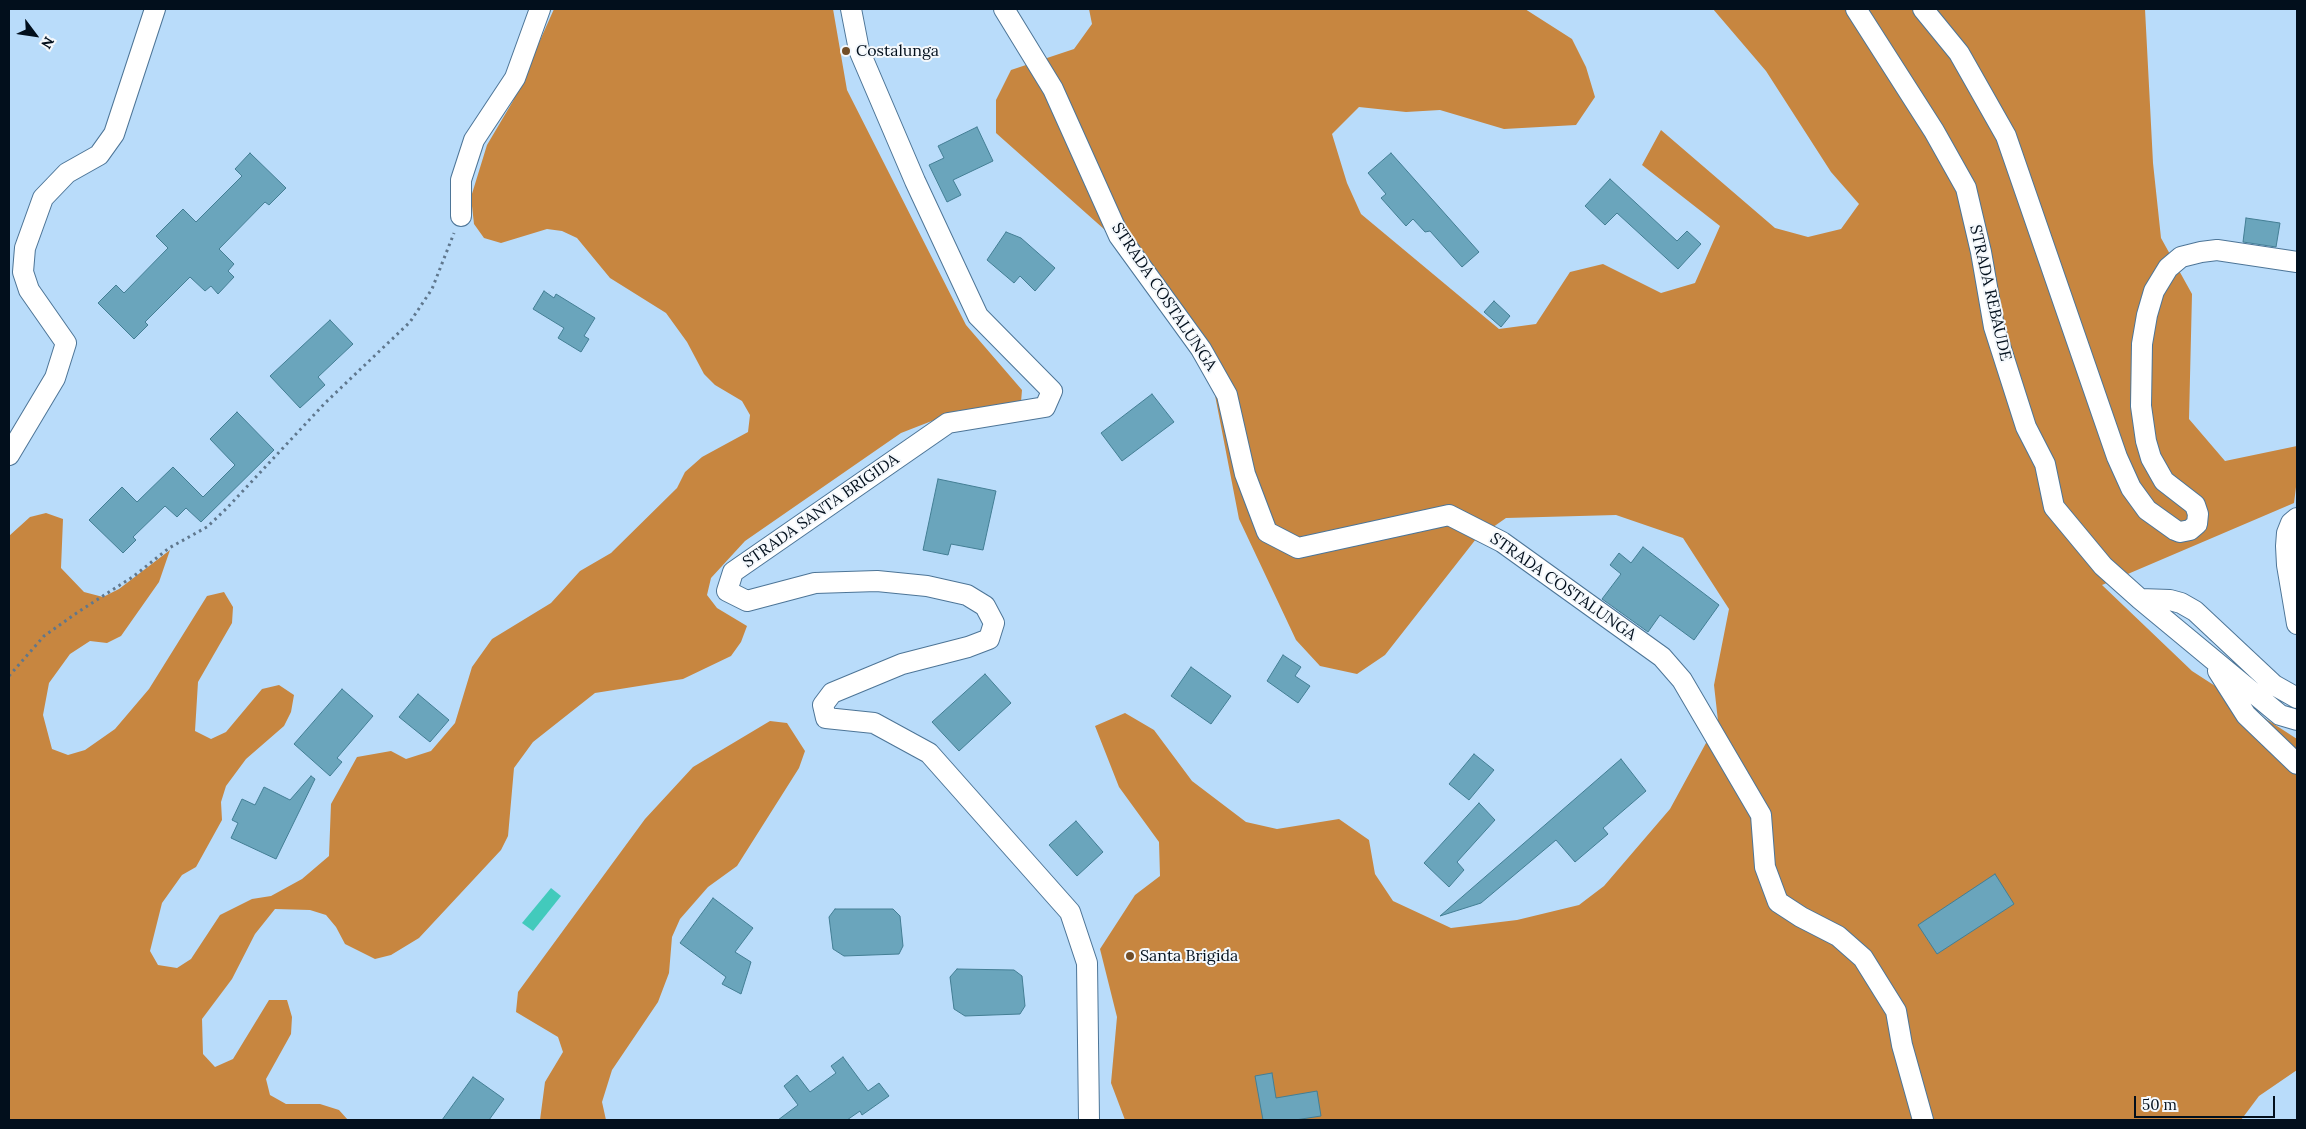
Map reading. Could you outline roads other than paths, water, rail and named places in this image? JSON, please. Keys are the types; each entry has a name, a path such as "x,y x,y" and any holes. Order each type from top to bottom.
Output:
{"street":[{"path":"9,455 55,378 66,343 29,290 23,272 25,248 43,198 67,173 100,155 114,134 155,9"},
{"path":"460,216 461,180 474,140 515,78 540,9"},
{"name":"STRADA SANTA BRIGIDA","path":"851,9 859,50 915,181 978,316 1052,391 1045,407 948,424 733,572 727,591 747,600 815,583 877,581 927,586 966,595 985,606 994,623 990,639 968,647 902,664 832,693 823,705 826,718 874,724 929,753 1070,912 1087,963 1089,1120"},
{"name":"STRADA COSTALUNGA","path":"1004,9 1053,88 1119,236 1201,349 1227,395 1245,474 1267,532 1298,548 1449,515 1502,542 1662,657 1682,680 1762,815 1765,867 1778,902 1801,917 1838,936 1862,958 1896,1011 1902,1045 1922,1120"},
{"name":"STRADA REBAUDE","path":"1856,9 1934,131 1966,188 1981,252 1994,327 2026,427 2044,464 2054,507 2102,566 2280,715 2297,720"},
{"path":"1922,9 1959,53 2006,136 2118,457 2132,488 2147,510 2174,530 2180,532 2190,530 2197,524 2198,514 2195,505 2164,481 2151,458 2146,441 2141,406 2142,344 2147,315 2154,291 2168,268 2182,257 2200,252 2217,250 2297,262"},
{"path":"2297,518 2291,523 2287,533 2286,546 2287,565 2297,624"},
{"path":"2140,599 2170,600 2181,603 2194,611 2274,686 2297,698"},
{"path":"2207,655 2246,715 2297,764"}],"place":[{"name":"Costalunga","path":"846,51"},
{"name":"Santa Brigida","path":"1130,956"}]}
